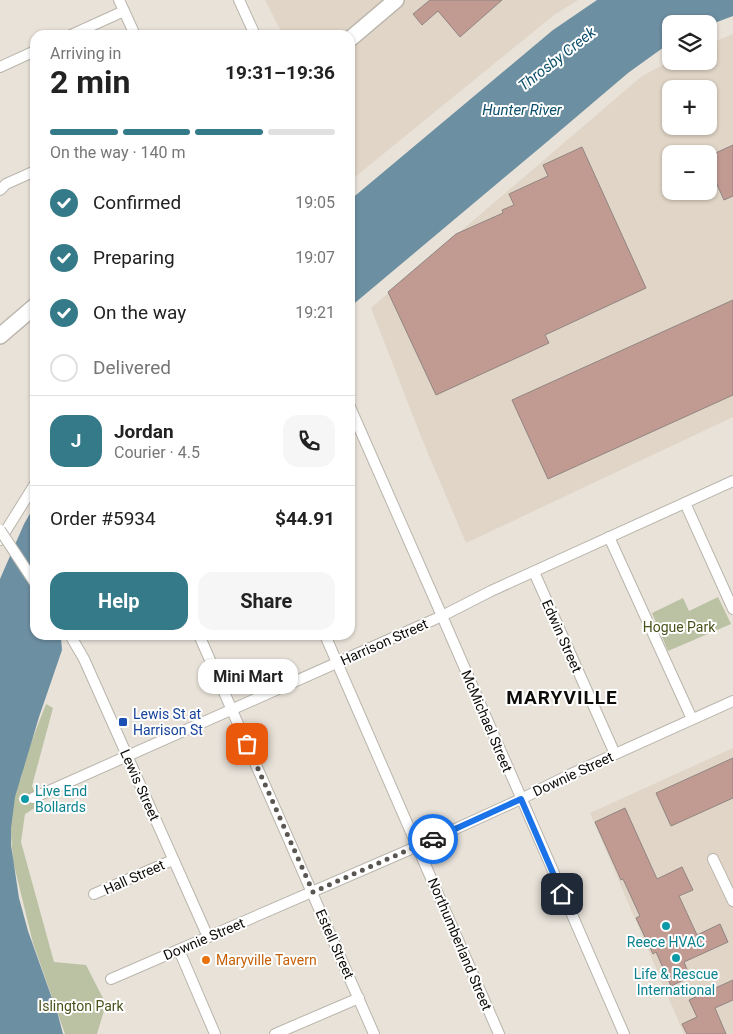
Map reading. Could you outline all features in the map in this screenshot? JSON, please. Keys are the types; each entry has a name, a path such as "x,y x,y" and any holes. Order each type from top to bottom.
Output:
{"main road":[{"path":"355,35 396,0"},
{"path":"0,336 30,310"}],"street":[{"path":"119,0 133,30"},
{"path":"240,0 253,30"},
{"path":"82,30 124,11"},
{"path":"0,67 30,53"},
{"path":"0,190 6,184 30,173"},
{"name":"McMichael Street","path":"355,419 624,1034"},
{"name":"Harrison Street","path":"33,798 442,616 491,591 733,481"},
{"path":"0,540 30,492"},
{"path":"685,503 733,609"},
{"path":"0,530 30,575"},
{"path":"609,537 692,719"},
{"name":"Edwin Street","path":"534,572 615,754"},
{"name":"Lewis Street","path":"73,640 84,659 208,937"},
{"name":"Estell Street","path":"201,640 374,1034"},
{"name":"Northumberland Street","path":"327,640 499,1034"},
{"name":"Downie Street","path":"112,979 418,846 733,701"},
{"path":"713,859 733,902"},
{"name":"Hall Street","path":"94,894 173,860"},
{"path":"179,950 215,1034"},
{"path":"275,1034 359,998"}],"shaded area":[{"path":"265,0 578,0 554,15 355,177 355,30 280,30"},
{"path":"733,34 733,417 466,543 422,439 371,308 642,76 662,66 662,70 717,70 717,41"},
{"path":"733,748 733,1034 684,1034 590,813"}],"green space":[{"name":"Hogue Park","path":"718,597 731,624 668,651 652,613 683,598 689,611"},
{"name":"Islington Park","path":"46,704 53,708 32,786 40,805 25,814 21,842 54,962 86,965 106,1004 97,1034 65,1034 33,943 13,861 10,822 16,783 21,779 25,758"}],"water":[{"name":"Hunter River","path":"597,0 733,0 733,16 717,22 717,15 662,15 662,48 628,73 355,303 355,196 553,30"},
{"path":"30,514 30,640 61,640 62,650 39,717 15,797 11,845 19,898 28,931 63,1034 0,1034 0,579"}],"building":[{"path":"430,0 502,0 460,37 438,11 422,25 413,14"},
{"path":"733,145 733,196 724,200 717,185 717,152"},
{"path":"582,147 646,288 545,335 549,343 436,395 388,292 456,234 503,213 502,210 514,205 509,194 548,176 543,165"},
{"path":"733,300 733,395 548,479 512,400"},
{"path":"733,758 733,798 671,826 656,793"},
{"path":"625,808 657,879 682,867 693,890 679,896 697,935 720,924 728,942 684,962 690,977 671,986 656,952 653,954 636,918 640,916 623,879 621,880 595,822"},
{"path":"733,980 733,1000 715,1008 726,1034 687,1034 682,1024 697,1017 689,1000"}],"way so far":[{"path":"247,744 313,892 433,839"}],"place":[{"name":"Lewis St at Harrison St","path":"123,722"},
{"name":"Mini Mart","path":"247,744"},
{"name":"Live End Bollards","path":"25,799"},
{"name":"Reece HVAC","path":"666,926"},
{"name":"Life & Rescue International","path":"676,958"},
{"name":"Maryville Tavern","path":"206,960"}],"district":[{"name":"MARYVILLE","path":"562,697"}],"route":[{"path":"433,839 521,799 562,894"}],"water label":[{"name":"Throsby Creek","path":"557,59"}]}
